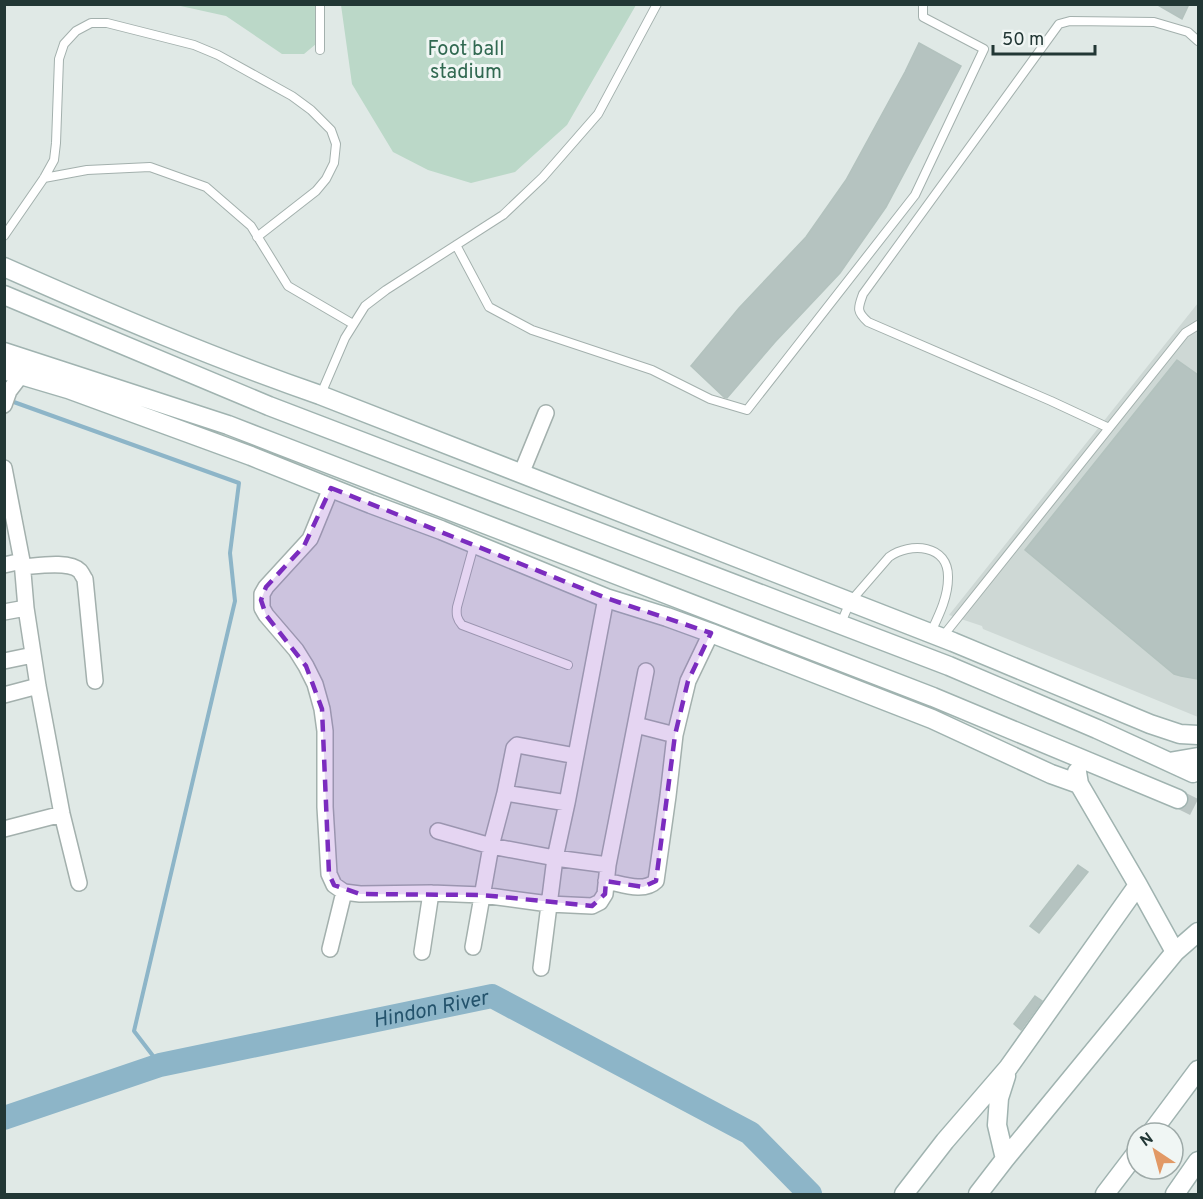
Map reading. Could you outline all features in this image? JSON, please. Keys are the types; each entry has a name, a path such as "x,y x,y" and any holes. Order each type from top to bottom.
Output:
{"street":[{"path":"4,267 249,370 320,395 936,635 1150,724 1180,734 1198,735"},
{"path":"4,295 237,393 941,663 1169,762 1196,765"},
{"path":"4,352 228,425 933,697 1178,799"},
{"path":"7,398 13,372 68,389 251,456 474,543 606,598 711,633 932,719 1051,774 1078,784"},
{"path":"521,474 546,413"},
{"path":"405,457 416,433"},
{"path":"4,468 9,518 22,564 38,686 62,814 79,883"},
{"path":"331,488 310,539 266,587 261,600 266,615 296,650 315,684 325,731 325,807 329,874 334,885 345,892 482,895 549,904 592,906 600,902 605,894 608,865 646,671"},
{"path":"4,565 60,565 72,566 80,571 85,579 95,681"},
{"path":"541,968 555,858 606,598"},
{"path":"4,612 26,608"},
{"path":"606,881 643,888 656,881 675,735 688,681 711,633"},
{"path":"941,663 974,651"},
{"path":"4,661 33,655"},
{"path":"4,695 38,686"},
{"path":"636,725 675,735"},
{"path":"473,947 491,846 505,793 513,749 516,746 576,756"},
{"path":"1075,755 1078,784 1175,952"},
{"path":"505,793 567,803"},
{"path":"4,829 62,814"},
{"path":"438,831 491,846 608,865"},
{"path":"904,1194 945,1141 1008,1068 1138,885"},
{"path":"330,949 345,892"},
{"path":"422,952 431,893"},
{"path":"978,1194 1175,952 1198,932"},
{"path":"1005,1159 997,1125 999,1098 1008,1068"},
{"path":"1160,1121 1198,1070"},
{"path":"1175,1194 1198,1161"},
{"path":"1106,1194 1125,1168"}],"lane":[{"path":"320,4 320,50"},
{"path":"320,395 345,338 365,306 503,215 543,177 598,114 657,4"},
{"path":"456,245 489,307 532,330 652,370 710,399 747,410 915,195 984,50 922,16 923,4"},
{"path":"1109,428 868,322 860,315 858,308 863,294 1059,24 1070,21 1154,22 1188,32 1198,41"},
{"path":"4,236 54,160 59,59 64,44 76,31 91,23 107,23 194,45 218,55 292,96 311,110 331,130 336,144 334,163 326,179 291,212 257,237"},
{"path":"44,178 87,170 150,167 206,187 250,226 288,286 353,324"},
{"path":"936,635 1185,333 1198,326"},
{"path":"474,543 457,607 458,620 462,625 568,665"},
{"path":"841,624 850,602 888,557 896,552 922,547 938,554 947,567 949,576 936,635"}],"highlighted area":[{"path":"331,488 606,598 711,633 688,681 675,735 656,881 643,887 606,881 605,894 592,906 482,895 360,894 334,885 329,874 322,709 306,666 266,615 261,600 266,587 304,546"}],"shaded area":[{"path":"1198,303 1198,717 983,629 982,626 949,615"}],"green space":[{"name":"Foot ball stadium","path":"341,4 636,5 567,125 515,172 471,183 428,170 393,152 352,84"},
{"path":"176,5 317,5 316,44 304,54 282,54 226,16"}],"building":[{"path":"1156,4 1189,4 1182,19"},
{"path":"919,43 961,66 886,207 840,273 775,342 727,398 724,397 691,366 739,308 806,237 846,180"},
{"path":"1177,360 1198,375 1198,679 1174,674 1025,550"},
{"path":"1078,865 1088,872 1039,933 1030,926"},
{"path":"1035,996 1042,1001 1021,1030 1014,1024"}],"waterway":[{"path":"11,401 239,483 230,553 235,601 134,1031 160,1065"},
{"name":"Hindon River","path":"4,1118 160,1065 492,996 750,1133 810,1194"}],"tunnel":[{"path":"1178,799 1198,809"}]}
